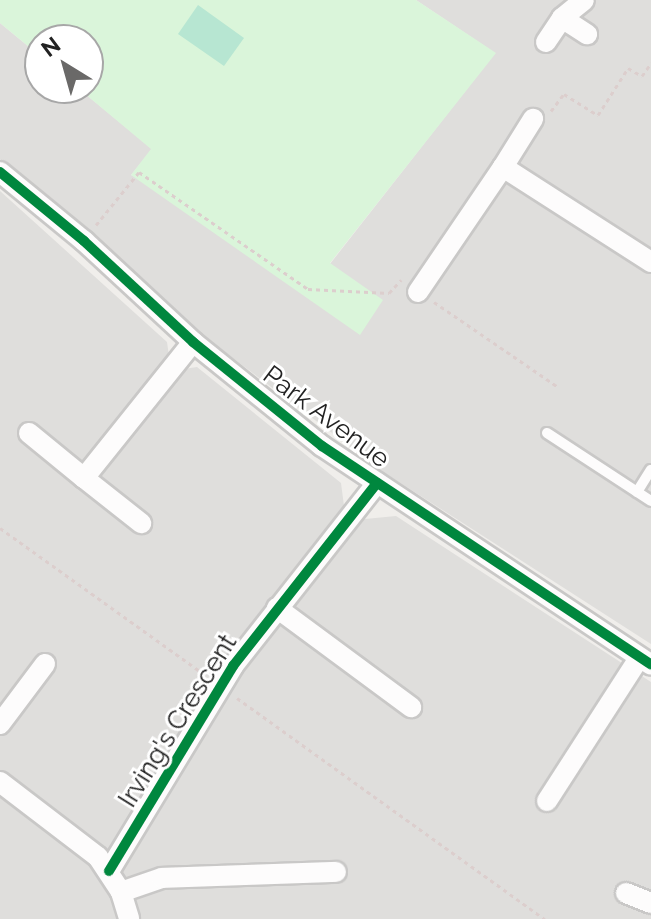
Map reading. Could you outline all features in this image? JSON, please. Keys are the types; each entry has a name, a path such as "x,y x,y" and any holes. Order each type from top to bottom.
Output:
{"street":[{"path":"546,42 562,18 584,0"},
{"path":"562,18 587,34"},
{"path":"418,292 533,119"},
{"path":"503,167 651,262"},
{"name":"Park Avenue","path":"0,172 84,241 193,342 377,483 645,661"},
{"path":"84,478 193,342"},
{"path":"29,433 141,523"},
{"name":"Irving's Crescent","path":"109,871 221,687 277,608 377,483"},
{"path":"277,608 411,707"},
{"path":"547,801 645,661"},
{"path":"0,724 45,664"},
{"path":"0,782 109,871 121,892 129,919"},
{"path":"121,892 162,878 336,872"},
{"path":"626,893 651,903"}],"lane":[{"path":"547,433 651,501"},
{"path":"637,492 651,470"}],"path":[{"path":"533,119 545,121 564,94 598,115 628,68 642,76 651,63"},
{"path":"84,241 139,172 308,289 389,293 398,278 558,387"},
{"path":"0,528 545,919"}],"shaded area":[{"path":"416,0 651,0 651,644 385,473 201,334 0,159 0,23 24,43 24,104 97,104 152,149 131,175 330,264 495,53"},
{"path":"0,191 167,342 169,356 184,369 197,367 341,483 344,506 365,519 396,516 651,682 651,919 0,919"}],"green space":[{"path":"0,0 416,0 496,53 330,263 383,300 360,335 131,175 151,149 97,104 104,104 104,24 24,24 24,43 0,23"},
{"path":"198,5 244,38 224,66 178,34"}],"cycle path":[{"path":"0,172 84,241 193,342 322,446 651,665"},
{"path":"109,871 233,666 377,483"}]}
